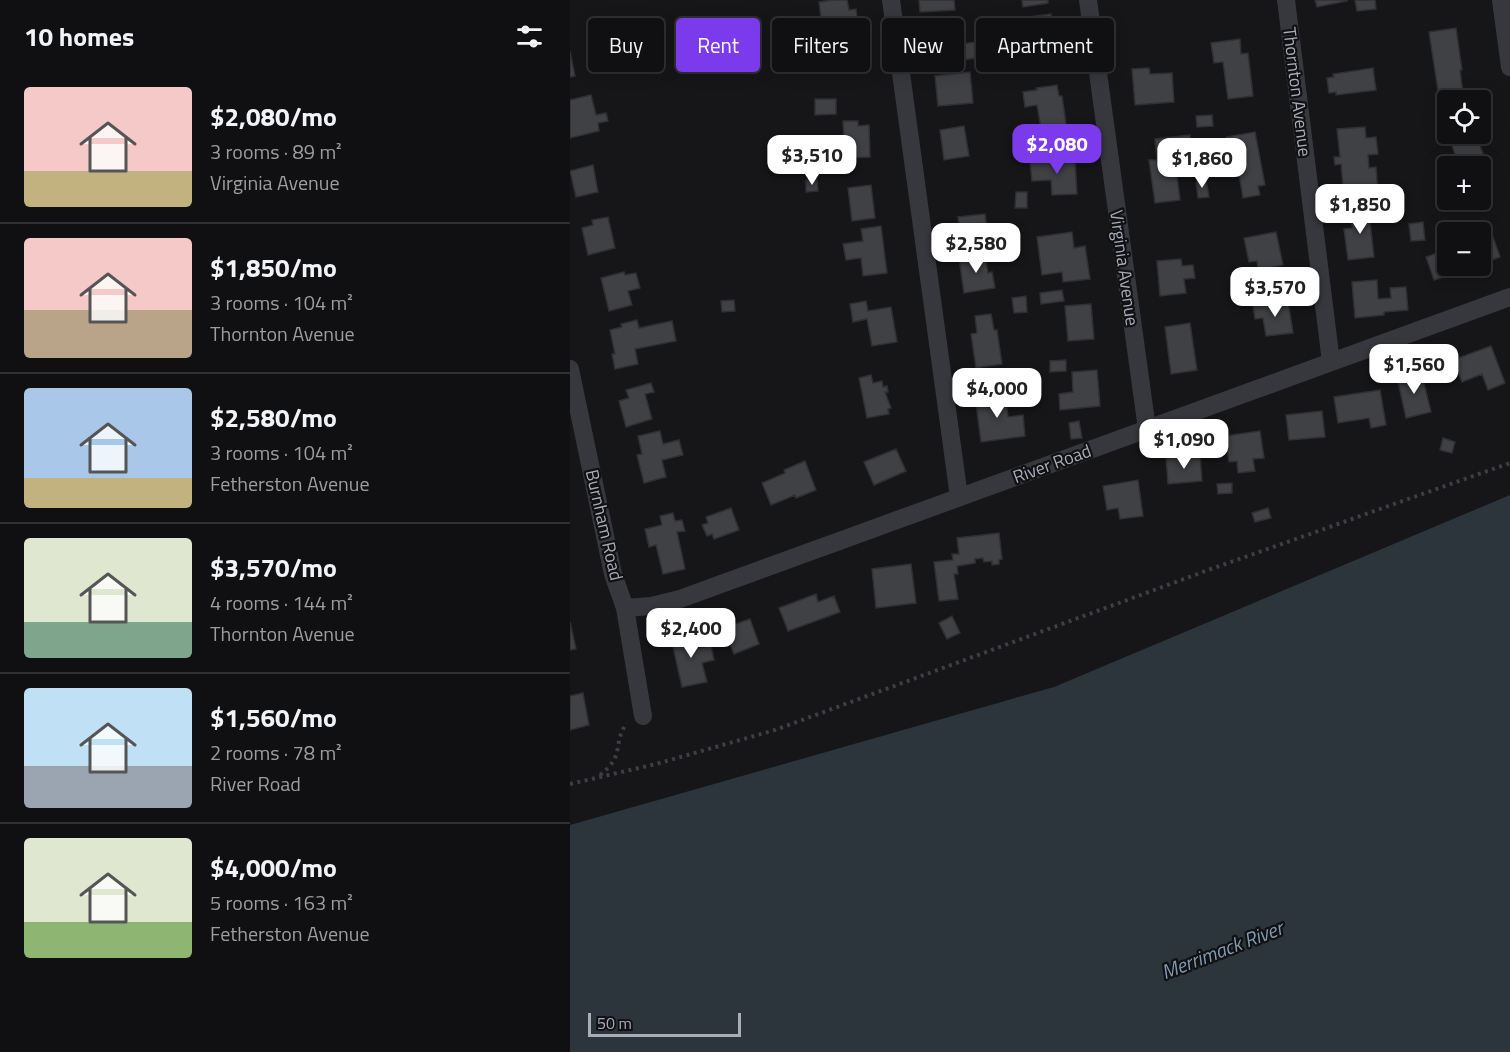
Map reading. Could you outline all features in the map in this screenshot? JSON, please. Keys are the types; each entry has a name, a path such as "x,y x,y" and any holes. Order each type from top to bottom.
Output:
{"street":[{"path":"891,0 959,497"},
{"name":"Virginia Avenue","path":"1088,0 1147,429"},
{"name":"Thornton Avenue","path":"1286,0 1331,362"},
{"path":"1501,0 1508,33 1510,67"},
{"name":"River Road","path":"625,608 651,606 680,599 1510,297"},
{"name":"Burnham Road","path":"570,369 613,574 625,608 643,716"}],"path":[{"path":"570,784 656,764 775,730 1211,569 1510,463"},
{"path":"594,778 615,761 620,746 621,732 626,723 643,716"}],"water":[{"name":"Merrimack River","path":"1510,495 1510,1052 570,1052 570,825 1054,687"}],"building":[{"path":"847,0 849,10 856,9 857,18 821,18 819,2"},
{"path":"919,0 954,0 955,10 920,12"},
{"path":"1022,0 1048,0 1048,3 1023,7"},
{"path":"1315,0 1347,0 1347,1 1317,7"},
{"path":"1355,0 1375,0 1376,9 1357,11"},
{"path":"1051,14 1052,18 1029,18"},
{"path":"1456,28 1463,90 1438,90 1429,32"},
{"path":"1240,39 1241,54 1248,53 1253,96 1228,99 1223,62 1214,63 1211,43"},
{"path":"975,42 976,58 964,60 964,44"},
{"path":"570,52 575,76 570,77"},
{"path":"1149,68 1150,74 1172,73 1174,102 1135,105 1132,69"},
{"path":"1373,68 1376,90 1336,95 1336,92 1329,93 1327,78 1334,77 1333,74"},
{"path":"970,72 973,103 938,106 935,76"},
{"path":"1057,85 1059,96 1062,96 1067,131 1042,135 1037,105 1025,107 1023,92"},
{"path":"591,95 596,115 606,113 608,121 598,123 599,131 570,138 570,100"},
{"path":"815,99 836,99 836,114 815,115"},
{"path":"1212,115 1213,126 1197,127 1196,116"},
{"path":"843,121 858,121 858,126 869,125 870,157 845,158"},
{"path":"964,126 969,156 944,160 940,130"},
{"path":"1365,127 1366,138 1376,137 1378,154 1368,155 1369,168 1376,167 1378,194 1344,197 1341,164 1335,165 1334,157 1340,157 1337,129"},
{"path":"1255,132 1265,185 1258,186 1260,195 1243,198 1238,168 1232,169 1226,137"},
{"path":"1190,135 1192,157 1175,160 1180,200 1155,203 1149,160 1157,160 1155,139"},
{"path":"1451,144 1480,144 1484,156 1456,156"},
{"path":"1075,159 1077,194 1052,195 1051,180 1032,181 1030,162"},
{"path":"593,165 598,192 576,197 570,171"},
{"path":"806,180 817,180 818,191 806,192"},
{"path":"1206,180 1209,197 1198,198 1196,182"},
{"path":"871,185 875,218 852,221 848,188"},
{"path":"1016,192 1027,192 1027,208 1015,208"},
{"path":"1374,208 1376,221 1370,222 1374,257 1348,260 1344,229 1352,228 1350,211"},
{"path":"985,214 988,239 961,243 958,217"},
{"path":"608,217 615,248 588,255 582,228 593,225 592,220"},
{"path":"1423,222 1425,240 1411,241 1409,224"},
{"path":"881,226 887,273 863,276 861,258 846,260 843,244 863,241 861,229"},
{"path":"1072,232 1074,248 1085,246 1090,279 1063,282 1062,272 1042,275 1037,237"},
{"path":"1276,232 1283,265 1258,270 1257,261 1249,262 1244,238"},
{"path":"1491,234 1500,257 1491,260"},
{"path":"1437,253 1437,276 1446,276 1434,280 1426,257"},
{"path":"985,254 988,273 992,272 995,288 964,293 959,258"},
{"path":"1181,259 1182,266 1193,265 1195,278 1184,279 1186,293 1160,296 1157,261"},
{"path":"624,272 625,275 636,273 640,288 628,291 632,305 609,311 601,278"},
{"path":"1377,280 1378,299 1391,298 1390,288 1406,287 1408,310 1355,318 1352,282"},
{"path":"1062,290 1064,301 1041,304 1040,293"},
{"path":"1026,296 1027,312 1014,313 1012,298"},
{"path":"734,300 735,311 722,312 721,301"},
{"path":"866,301 868,311 891,307 897,342 872,346 867,319 853,322 850,304"},
{"path":"1288,301 1293,333 1266,336 1263,318 1255,319 1253,305"},
{"path":"1091,304 1094,339 1068,341 1065,306"},
{"path":"991,314 994,330 997,330 1002,364 976,368 971,334 977,333 975,316"},
{"path":"637,320 639,328 672,321 676,341 635,349 638,364 615,369 612,354 615,354 610,330 622,327 621,324"},
{"path":"1190,323 1197,370 1171,374 1165,327"},
{"path":"1491,346 1505,383 1488,390 1482,374 1462,382 1453,360"},
{"path":"1066,360 1066,371 1050,372 1050,361"},
{"path":"1097,370 1100,406 1060,410 1059,394 1073,392 1072,372"},
{"path":"1421,371 1431,412 1406,418 1397,377"},
{"path":"871,375 873,383 882,381 883,387 887,386 888,392 885,392 891,408 888,409 889,414 867,418 859,378"},
{"path":"1016,375 1017,387 1002,389 1000,377"},
{"path":"651,383 654,392 645,394 652,419 626,427 619,401 629,398 626,390"},
{"path":"1380,390 1386,425 1371,428 1369,418 1338,423 1334,397"},
{"path":"1005,392 1008,417 1023,415 1025,436 981,442 975,396"},
{"path":"1322,411 1325,437 1289,440 1286,415"},
{"path":"1079,421 1082,438 1071,439 1069,423"},
{"path":"660,431 663,444 679,440 683,455 662,460 666,477 644,483 637,455 642,454 638,436"},
{"path":"1260,431 1264,458 1253,459 1255,471 1238,473 1237,461 1229,462 1225,436"},
{"path":"1443,438 1455,442 1452,453 1440,450"},
{"path":"896,449 906,471 874,485 864,462"},
{"path":"1200,455 1202,481 1168,484 1166,458"},
{"path":"805,461 816,490 796,498 795,495 771,505 762,483"},
{"path":"1138,480 1143,516 1120,519 1118,508 1107,510 1103,486"},
{"path":"1232,483 1232,493 1218,494 1217,484"},
{"path":"731,508 739,530 714,539 712,534 707,536 702,525 708,523 706,517"},
{"path":"1268,508 1271,518 1255,522 1252,513"},
{"path":"673,513 675,521 682,520 685,531 677,532 685,569 663,574 656,545 649,547 645,529 662,525 660,516"},
{"path":"999,533 1002,559 999,560 999,564 992,565 992,561 984,562 983,558 975,559 975,563 957,566 958,574 954,574 958,599 939,601 934,562 953,560 952,554 959,554 957,538"},
{"path":"911,564 916,603 876,608 872,569"},
{"path":"816,594 818,602 834,596 840,612 788,631 779,608"},
{"path":"952,616 960,633 947,639 939,623"},
{"path":"750,619 759,644 734,654 724,628"},
{"path":"570,622 576,649 570,650"},
{"path":"695,633 699,648 711,646 714,660 702,663 707,682 682,687 671,638"},
{"path":"583,693 589,725 570,730 570,696"}]}
